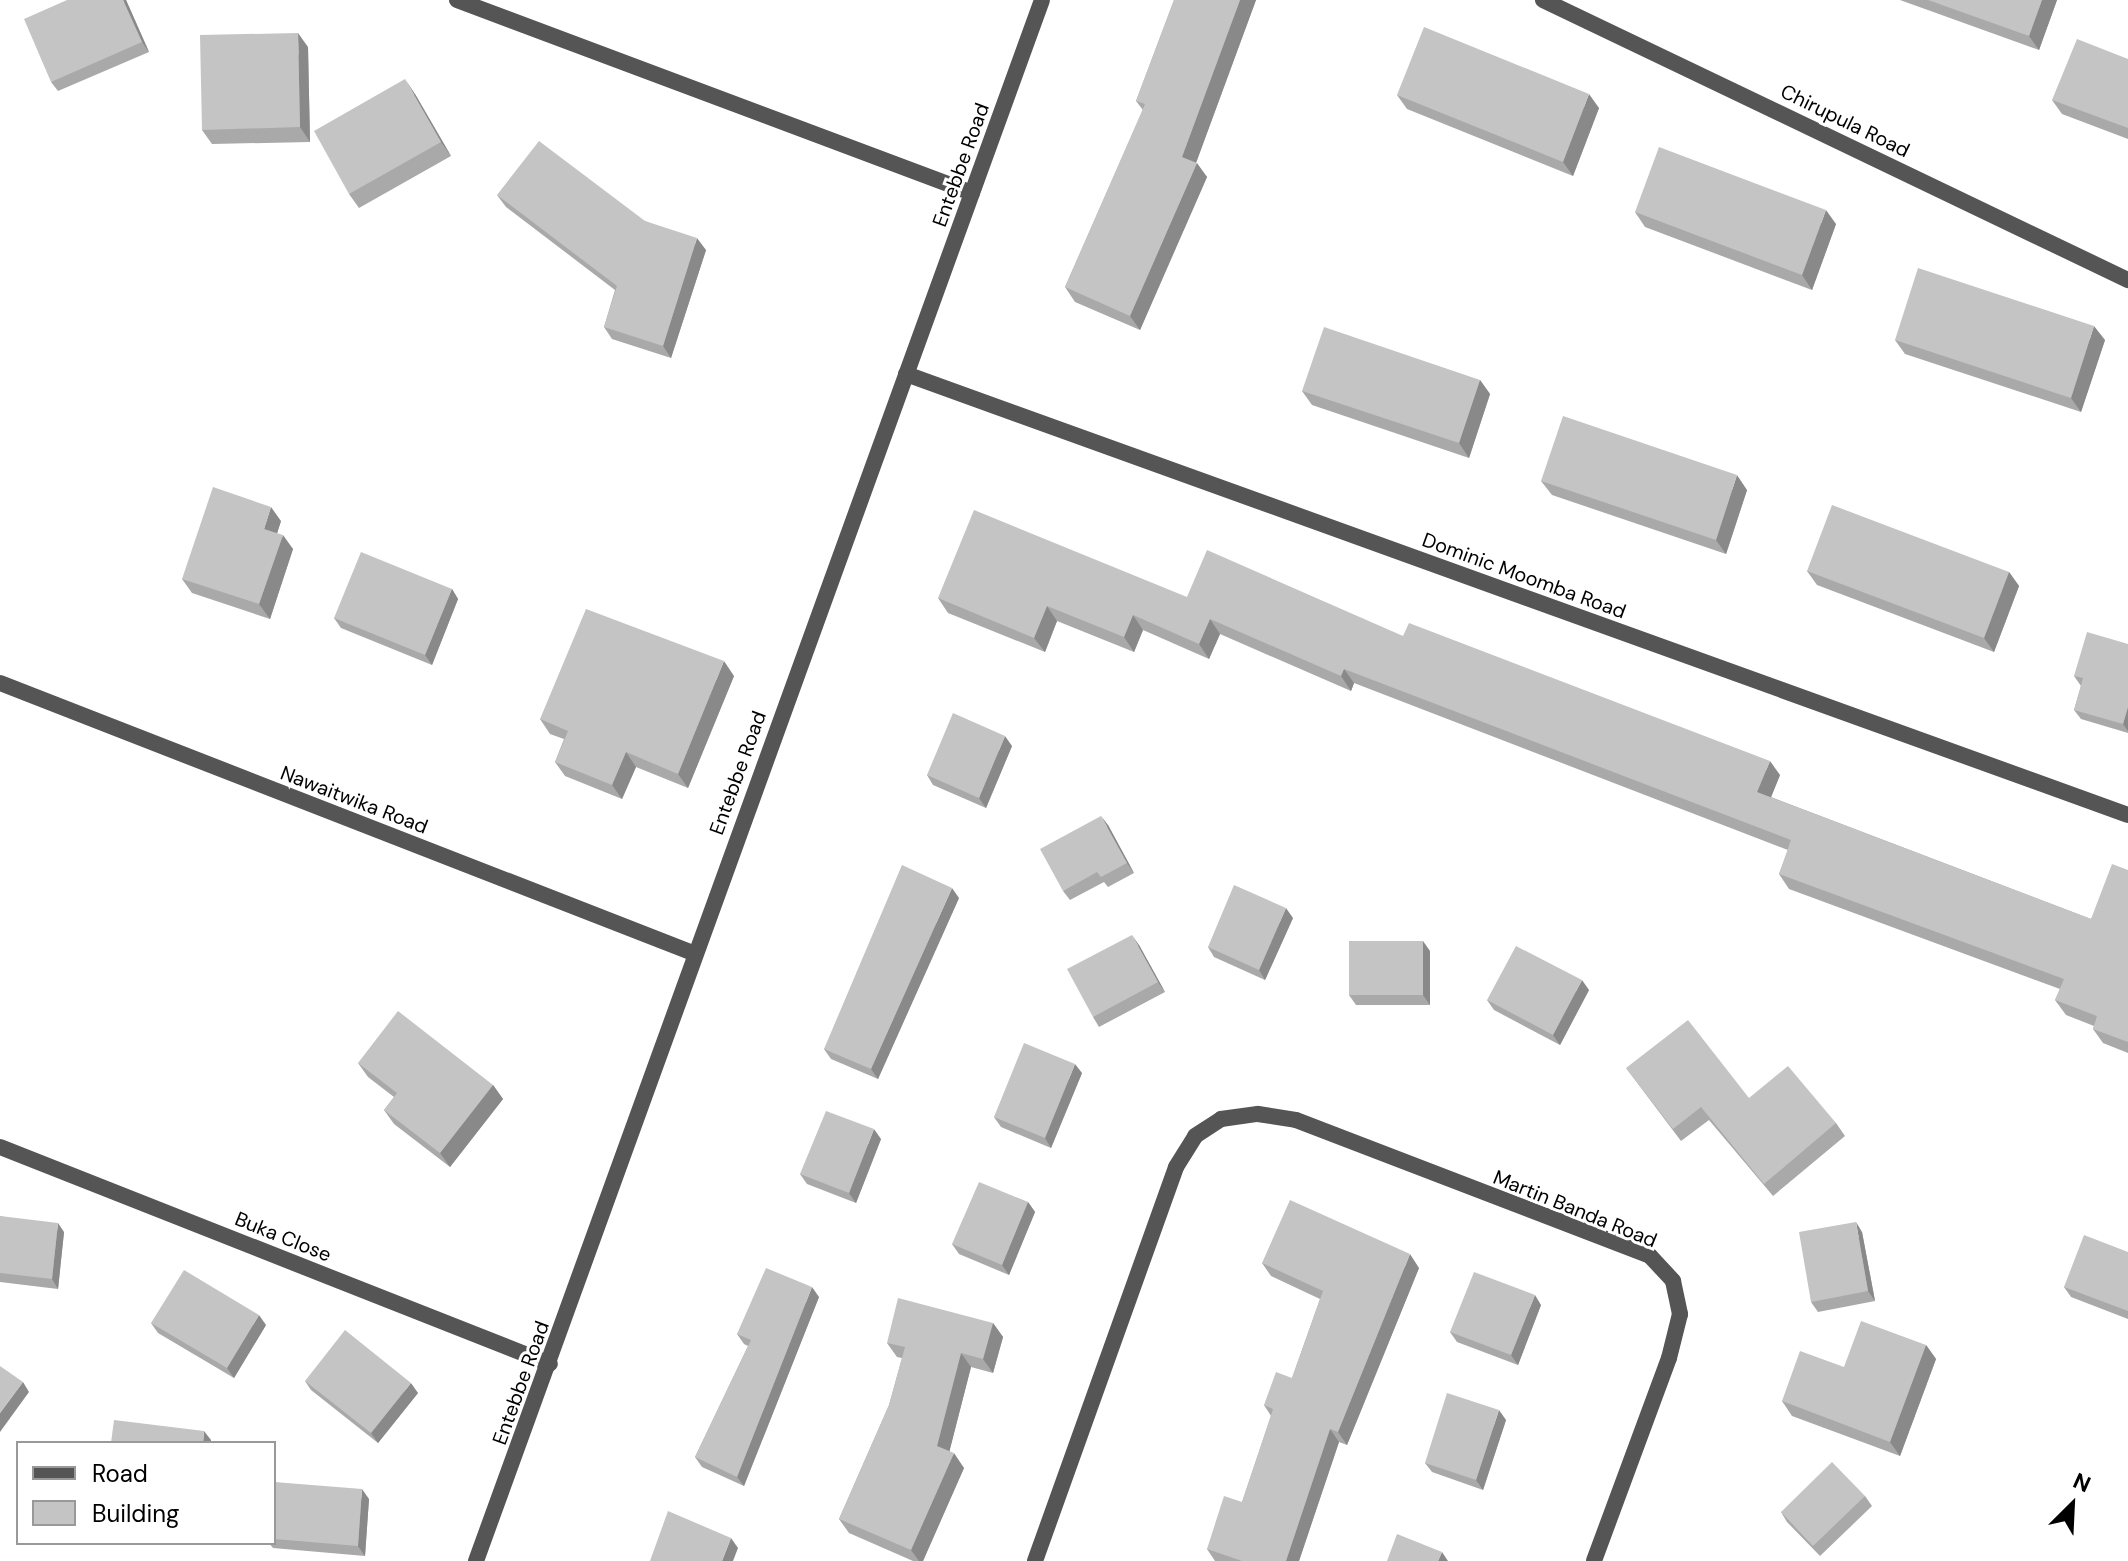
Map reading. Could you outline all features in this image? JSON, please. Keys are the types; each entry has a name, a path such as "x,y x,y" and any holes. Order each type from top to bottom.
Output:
{"street":[{"path":"457,0 972,193"},
{"name":"Entebbe Road","path":"476,1561 550,1364 693,953 1042,0"},
{"name":"Chirupula Road","path":"1543,0 2128,280"},
{"name":"Dominic Moomba Road","path":"906,374 2128,815"},
{"name":"Nawaitwika Road","path":"0,683 693,953"},
{"name":"Martin Banda Road","path":"1035,1561 1176,1167 1195,1136 1221,1119 1258,1114 1296,1120 1650,1256 1673,1281 1680,1314 1669,1358 1594,1561"},
{"name":"Buka Close","path":"0,1147 550,1364"}],"building":[{"path":"67,0 123,0 142,42 51,82 24,19"},
{"path":"1174,0 1240,0 1182,157 1197,163 1130,316 1065,287 1145,104 1136,101"},
{"path":"1928,0 2042,0 2029,36"},
{"path":"1424,27 1589,94 1563,162 1397,95"},
{"path":"298,33 300,127 202,130 200,35"},
{"path":"2077,39 2128,59 2128,128 2052,100"},
{"path":"405,79 441,142 349,194 314,131"},
{"path":"539,141 645,221 697,238 663,346 604,327 617,286 497,195"},
{"path":"1659,147 1826,210 1802,275 1635,212"},
{"path":"1918,268 2094,326 2071,398 1895,340"},
{"path":"1324,327 1480,380 1459,443 1302,391"},
{"path":"1563,416 1737,475 1716,540 1541,481"},
{"path":"213,487 271,507 264,529 283,535 259,604 182,579"},
{"path":"1832,505 2009,572 1984,638 1807,571"},
{"path":"974,510 1187,597 1207,550 1403,636 1409,623 1770,761 1757,792 2091,919 2112,864 2128,870 2128,1042 2093,1029 2097,1016 2055,1000 2064,979 1779,874 1791,840 1344,669 1341,676 1210,619 1199,644 1133,615 1124,637 1047,606 1034,638 938,598"},
{"path":"361,552 452,589 425,655 334,618"},
{"path":"586,609 724,661 678,774 626,752 612,785 555,762 568,731 540,719"},
{"path":"2087,632 2128,644 2128,707 2123,724 2074,710 2083,678 2074,676"},
{"path":"953,713 1005,736 979,798 927,775"},
{"path":"1101,816 1127,863 1101,877 1097,872 1063,891 1040,849"},
{"path":"902,865 952,888 871,1069 824,1049"},
{"path":"1234,885 1286,908 1259,970 1208,947"},
{"path":"1132,935 1158,982 1093,1017 1067,969"},
{"path":"1349,941 1423,941 1423,995 1349,995"},
{"path":"1516,946 1582,980 1553,1035 1487,1000"},
{"path":"398,1011 493,1085 440,1153 384,1110 397,1093 358,1063"},
{"path":"1688,1020 1749,1098 1788,1066 1836,1123 1764,1184 1701,1107 1673,1129 1626,1068"},
{"path":"1024,1043 1075,1064 1045,1138 994,1117"},
{"path":"826,1111 874,1129 849,1193 800,1174"},
{"path":"979,1182 1028,1202 1002,1265 952,1244"},
{"path":"1290,1200 1410,1254 1338,1432 1330,1429 1286,1561 1242,1561 1207,1549 1224,1496 1242,1502 1273,1409 1264,1405 1276,1372 1292,1378 1323,1291 1262,1263"},
{"path":"0,1216 58,1223 52,1279 0,1273"},
{"path":"1856,1222 1868,1291 1811,1302 1799,1232"},
{"path":"2084,1235 2128,1252 2128,1311 2064,1287"},
{"path":"766,1268 812,1287 737,1477 695,1457 751,1340 737,1334"},
{"path":"184,1270 259,1315 227,1368 151,1323"},
{"path":"1474,1272 1535,1295 1511,1355 1450,1332"},
{"path":"898,1298 993,1323 983,1359 961,1353 937,1446 954,1453 911,1550 839,1519 889,1405 905,1347 887,1343"},
{"path":"1861,1321 1926,1345 1890,1442 1782,1401 1800,1351 1844,1367"},
{"path":"345,1330 411,1383 371,1433 305,1381"},
{"path":"0,1366 23,1382 0,1413"},
{"path":"1447,1393 1499,1410 1476,1480 1425,1463"},
{"path":"114,1420 204,1431 203,1441 111,1441"},
{"path":"1832,1462 1865,1496 1813,1546 1781,1512"},
{"path":"276,1482 362,1489 358,1546 276,1539"},
{"path":"668,1511 731,1538 722,1561 650,1561"},
{"path":"1397,1534 1442,1552 1438,1561 1387,1561"}]}
